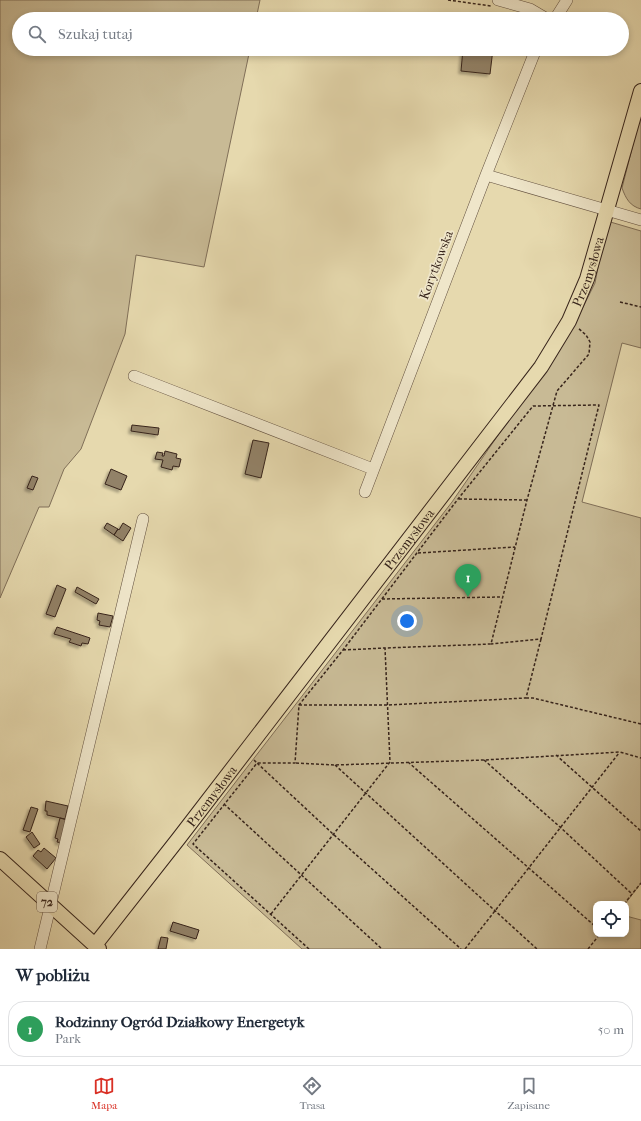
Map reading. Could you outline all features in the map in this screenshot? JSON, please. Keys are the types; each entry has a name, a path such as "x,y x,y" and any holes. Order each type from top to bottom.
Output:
{"main road":[{"name":"Przemysłowa","path":"97,947 245,751 541,367 569,321 587,279 641,91"},
{"name":"72","path":"0,858 97,947"}],"street":[{"path":"559,12 567,0"},
{"path":"495,3 530,9 535,12"},
{"name":"Korytkowska","path":"364,492 486,174 533,56"},
{"path":"486,174 641,220"},
{"path":"134,376 373,469"},
{"path":"40,949 143,520"}],"path":[{"path":"448,0 495,3"},
{"path":"620,302 641,308"},
{"path":"491,644 527,500 557,391 589,354 590,342 586,334 569,321"},
{"path":"295,763 299,705 418,553 458,499 533,406 599,405 542,639 526,698"},
{"path":"458,499 527,500"},
{"path":"418,553 515,547"},
{"path":"381,599 502,597"},
{"path":"343,650 491,644 542,639"},
{"path":"271,914 390,762 384,648"},
{"path":"299,705 388,705 533,698 641,724"},
{"path":"245,751 333,834 461,949"},
{"path":"258,763 335,765 484,760 620,752 641,758"},
{"path":"465,949 620,752"},
{"path":"556,755 641,831"},
{"path":"484,760 560,827 632,894"},
{"path":"408,762 593,924"},
{"path":"258,763 193,844 309,949"},
{"path":"335,765 537,949"},
{"path":"224,804 382,949"},
{"path":"626,901 641,883"},
{"path":"588,949 598,937"}],"shaded area":[{"path":"0,0 260,0 257,12 12,12 12,56 249,56 204,267 136,255 125,334 81,449 64,469 49,507 39,507 0,598"},
{"path":"641,113 641,209 629,202 622,188"},
{"path":"607,221 641,231 641,348 622,343 582,502 641,518 641,883 627,901 593,901 593,937 629,937 629,917 641,920 641,949 302,949 187,845 452,502 574,325 595,283"}],"building":[{"path":"462,56 492,56 490,74 461,71"},
{"path":"132,425 159,428 158,435 131,431"},
{"path":"253,440 269,443 261,478 245,474"},
{"path":"165,451 177,454 176,458 181,459 179,467 173,466 172,470 161,467 163,460 155,459 157,452 163,453 162,456 164,456"},
{"path":"111,469 127,476 121,490 105,484"},
{"path":"32,476 38,478 33,490 27,488"},
{"path":"107,523 118,529 114,535 104,528"},
{"path":"123,523 131,528 123,541 114,535"},
{"path":"57,585 66,589 55,617 46,614"},
{"path":"77,587 99,599 96,604 75,592"},
{"path":"98,613 113,616 110,627 99,625 100,621 97,620"},
{"path":"57,627 90,638 88,644 82,643 81,646 69,642 71,639 54,634"},
{"path":"46,801 68,806 65,819 47,815 47,811 45,811"},
{"path":"31,807 38,809 30,832 23,830"},
{"path":"60,818 67,820 62,843 57,842 58,839 55,838"},
{"path":"32,832 40,844 34,848 26,837"},
{"path":"44,848 56,858 47,869 33,856 38,850 41,852"},
{"path":"173,922 199,930 196,939 170,931"},
{"path":"161,937 168,938 166,949 158,949"}],"place":[{"name":"Rodzinny Ogród Działkowy Energetyk","path":"468,597"}]}
